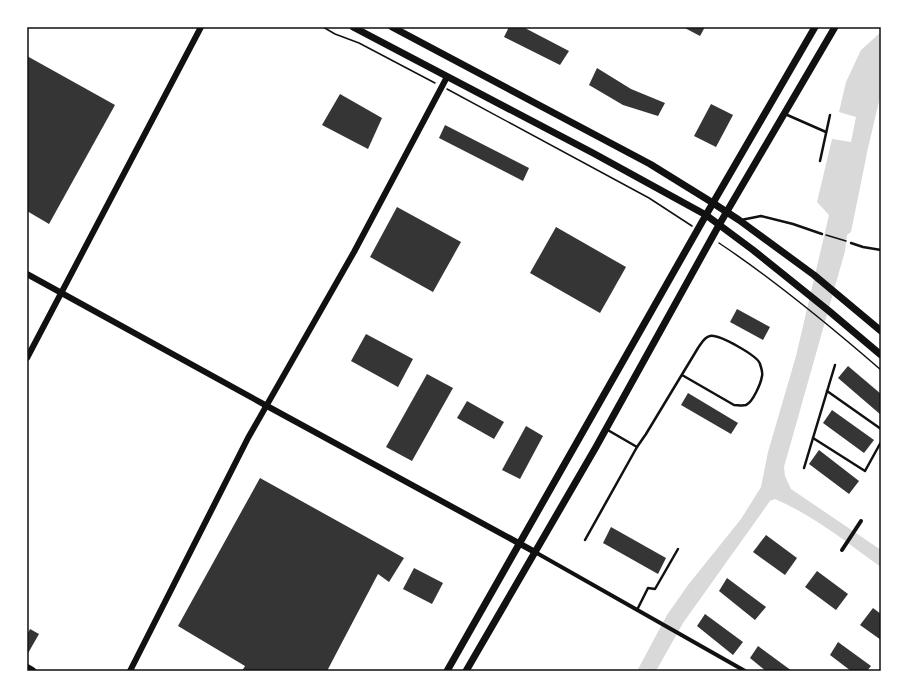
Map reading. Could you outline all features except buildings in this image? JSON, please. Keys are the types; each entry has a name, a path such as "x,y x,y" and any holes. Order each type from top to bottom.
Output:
{"main road":[{"path":"353,27 593,153 706,215 753,250 881,355"},
{"path":"392,27 650,164 713,203 739,220 814,276 881,331"},
{"path":"448,671 698,229 815,27"},
{"path":"466,671 606,429 719,225 835,27"},
{"path":"27,668 32,671"}],"street":[{"path":"27,358 201,27"},
{"path":"130,671 248,438 354,252 447,77"},
{"path":"27,274 61,294 535,552 746,671"},
{"path":"842,550 861,521"}],"lane":[{"path":"784,114 826,132"},
{"path":"820,161 830,116"},
{"path":"739,220 761,216 793,224 822,234"},
{"path":"851,243 881,250"},
{"path":"585,540 637,447 705,338 711,336 719,337 756,357 760,363 762,375 753,398 747,405 740,406 734,405 682,375"},
{"path":"804,468 835,365"},
{"path":"827,391 881,428"},
{"path":"606,429 637,447"},
{"path":"813,438 865,471 881,442"},
{"path":"637,610 648,588 655,589 661,581 678,549"}],"path":[{"path":"323,27 335,34 359,43 442,86 649,198 698,229"},
{"path":"822,234 851,243"},
{"path":"712,239 745,261 805,306 881,370"}],"shaded area":[{"path":"881,32 881,93 851,232 847,235 845,251 784,467 785,476 791,489 881,550 881,567 830,530 803,513 775,499 770,501 683,623 656,671 637,671 667,615 688,585 741,519 761,487 768,452 796,356 829,215 817,202 832,139 851,142 856,117 839,112 846,82 861,50"}]}
